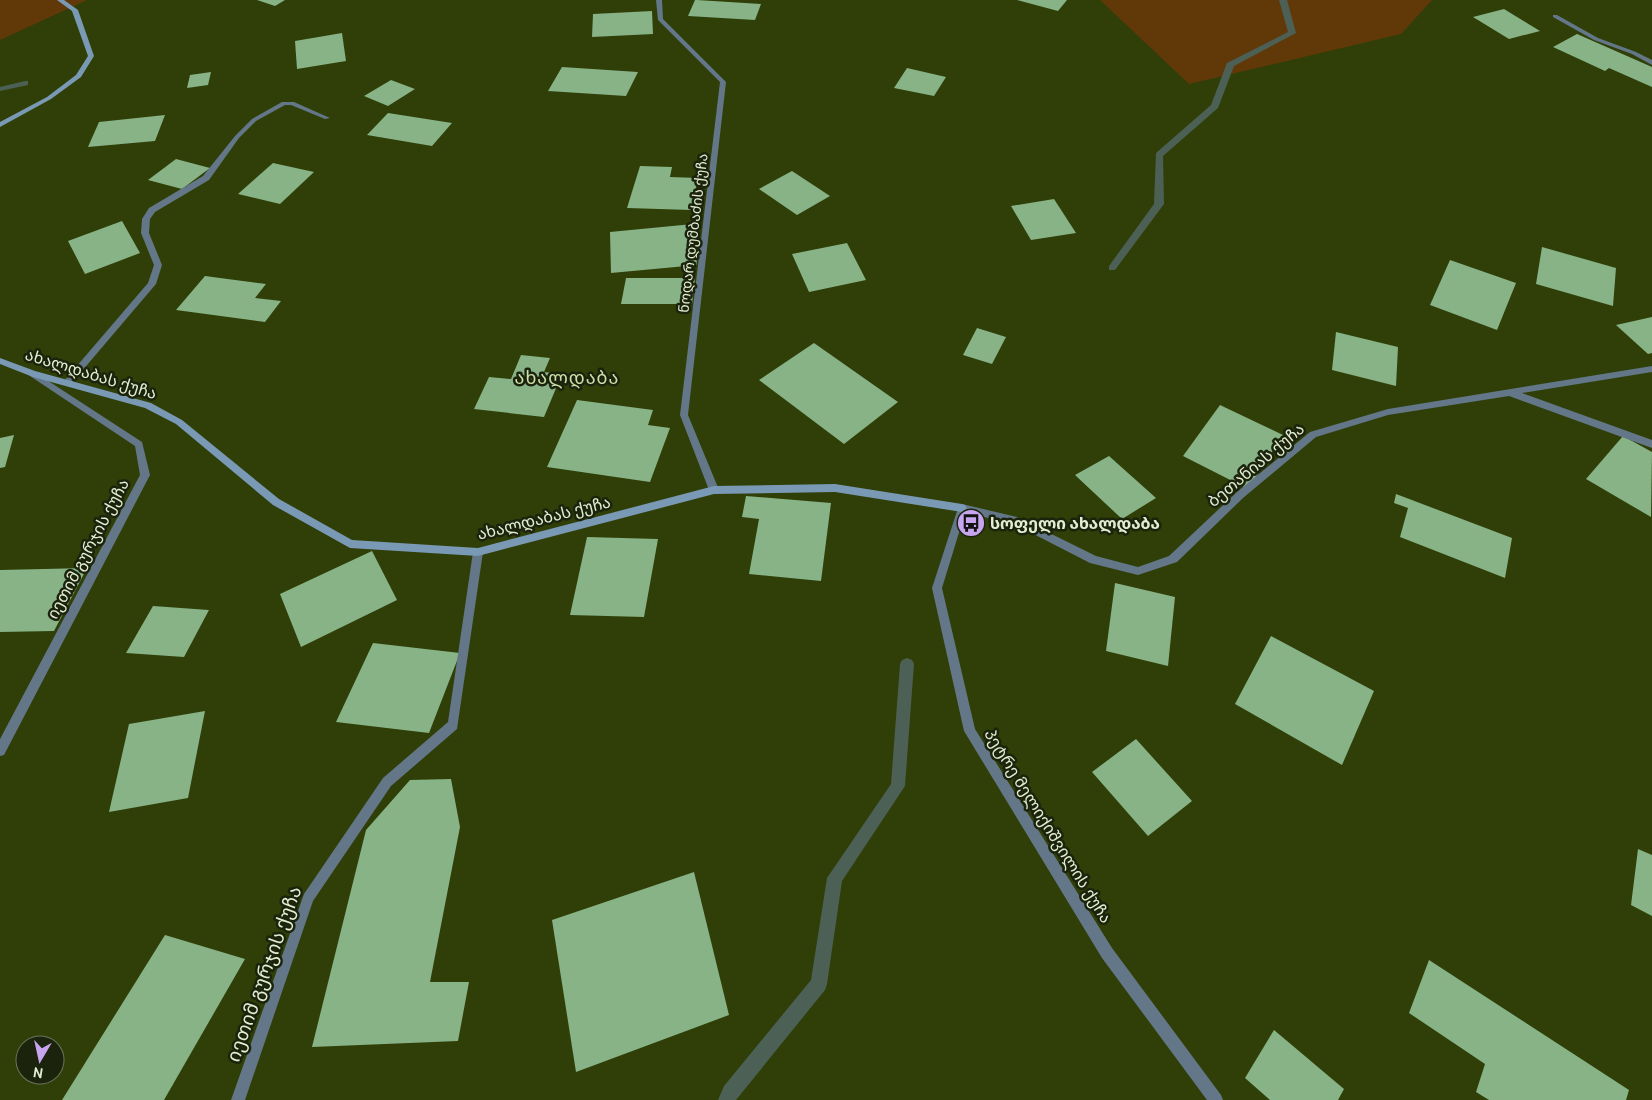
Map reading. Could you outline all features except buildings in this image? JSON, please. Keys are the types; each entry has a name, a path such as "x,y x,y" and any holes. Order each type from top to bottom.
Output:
{"street":[{"path":"0,125 49,98 79,76 91,56 74,10 60,0"},
{"name":"ნოდარ დუმბაძის ქუჩა","path":"659,0 660,19 723,82 684,415 714,490"},
{"path":"1555,16 1596,39 1634,53 1652,63"},
{"path":"67,383 152,284 158,265 145,233 146,219 152,210 206,178 237,137 254,120 284,103 292,103 327,118"},
{"name":"ახალდაბას ქუჩა","path":"0,361 33,374 148,404 179,422 276,502 350,544 478,552 714,490 835,488 962,508"},
{"name":"ბეთანიას ქუჩა","path":"962,508 1014,520 1094,560 1138,571 1173,559 1240,495 1313,434 1388,412 1507,391 1652,369"},
{"name":"იეთიმ გურჯის ქუჩა","path":"0,751 145,475 139,444 33,374"},
{"path":"1507,391 1652,444"},
{"name":"პეტრე მელიქიშვილის ქუჩა","path":"962,508 937,588 970,731 1107,952 1216,1100"},
{"name":"იეთიმ გურჯის ქუჩა","path":"238,1100 308,898 387,782 453,725 478,552"}],"shaded area":[{"path":"0,0 87,0 0,40"},
{"path":"1100,0 1432,0 1401,34 1189,84"}],"waterway":[{"path":"1112,268 1159,204 1159,155 1215,106 1230,65 1292,33 1283,0"},
{"path":"0,89 25,83"},
{"path":"727,1100 730,1092 819,984 835,878 898,786 907,664"}],"place":[{"name":"სოფელი ახალდაბა","path":"971,523"}],"district":[{"name":"ახალდაბა","path":"567,378"}]}
